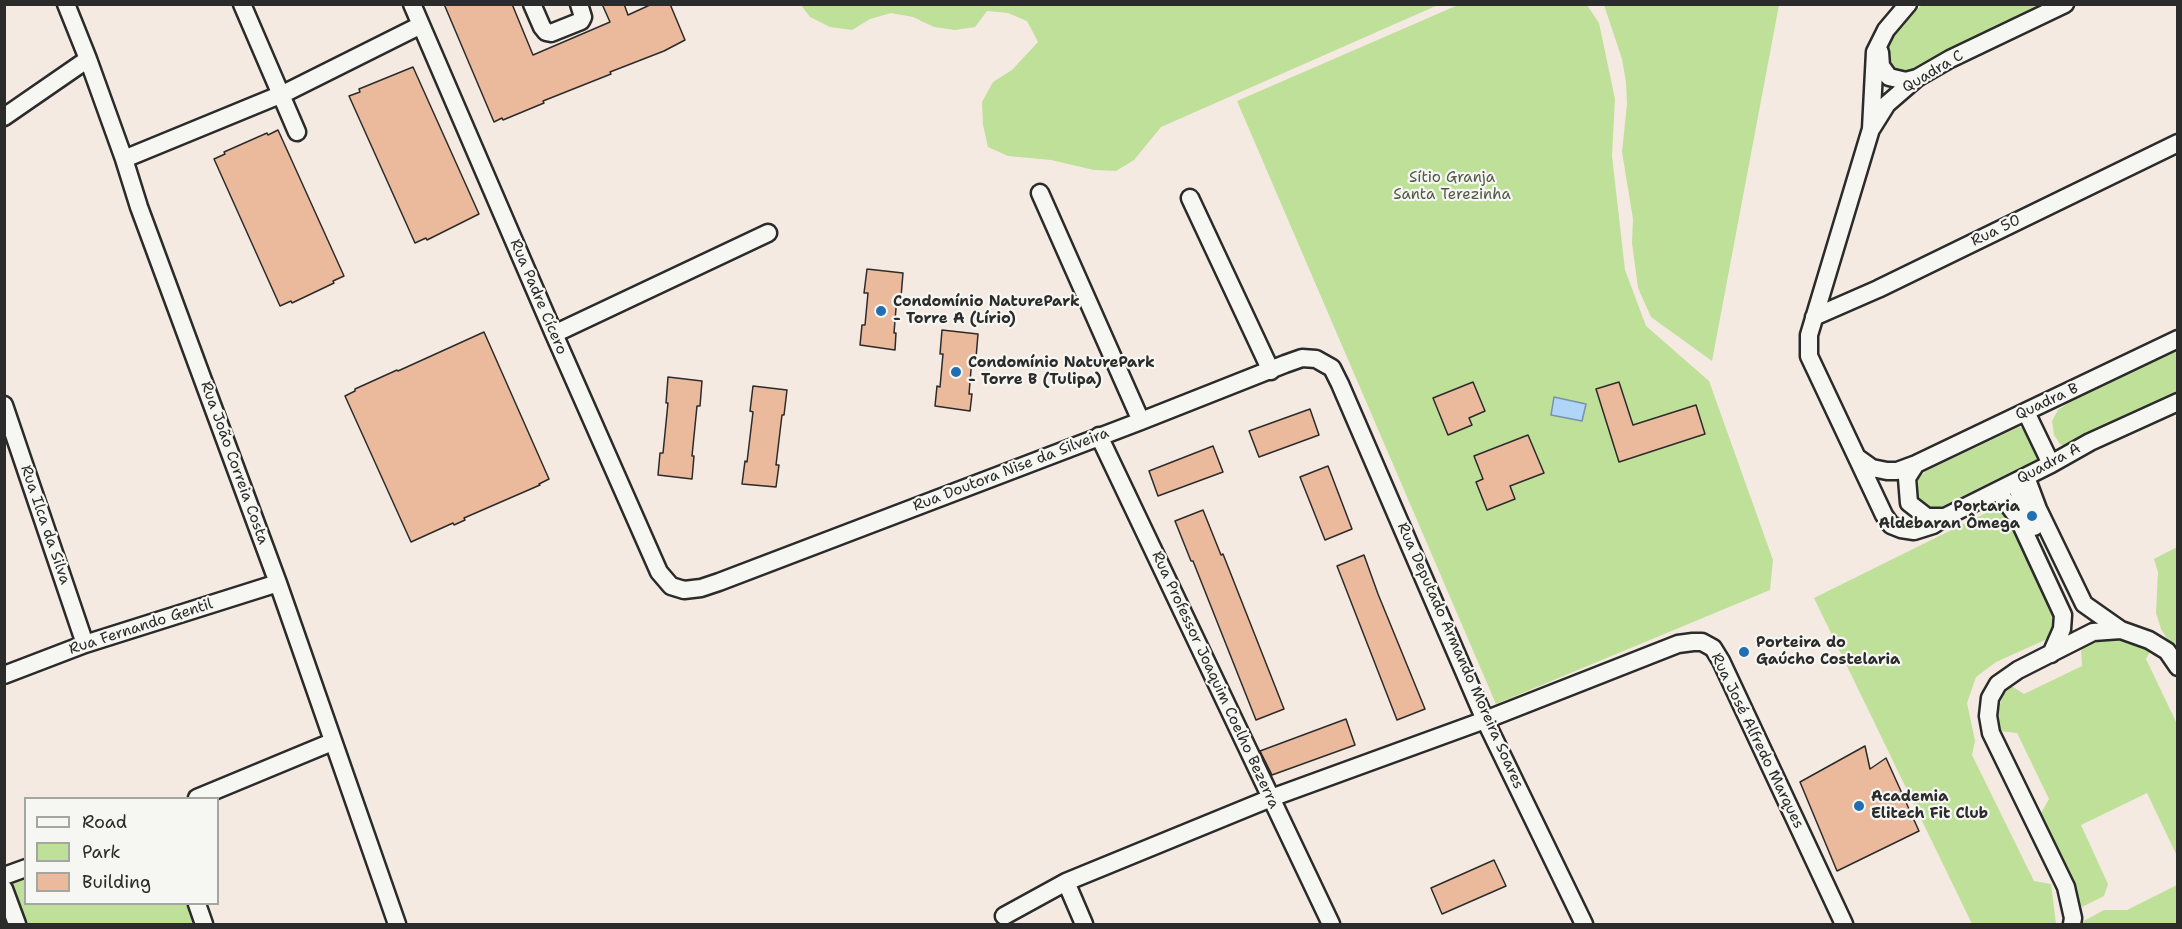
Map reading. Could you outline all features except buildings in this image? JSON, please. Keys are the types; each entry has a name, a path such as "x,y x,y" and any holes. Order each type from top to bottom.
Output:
{"street":[{"name":"Rua João Correia Costa","path":"66,4 278,583 397,924"},
{"path":"242,4 297,132"},
{"name":"Rua Padre Cícero","path":"412,4 659,572 671,586"},
{"path":"532,4 542,27 546,32 551,33 581,21 583,17 579,4"},
{"path":"1856,457 1809,356 1809,335 1871,129 1873,63 1879,42 1908,4"},
{"name":"Quadra C","path":"1871,129 1887,104 1917,78 1950,59 2065,4"},
{"path":"124,159 281,94 421,25"},
{"path":"1879,42 1881,66 1884,73 1896,80 1906,81 1917,78"},
{"path":"4,117 88,59"},
{"name":"Rua 50","path":"1814,317 1889,284 2178,143"},
{"path":"1041,193 1141,421"},
{"path":"1190,198 1271,370"},
{"path":"554,334 768,233"},
{"name":"Quadra B","path":"1856,457 1872,468 1897,471 2178,339"},
{"name":"Rua Doutora Nise da Silveira","path":"671,586 684,590 710,585 1302,358 1316,359 1332,368 1340,384"},
{"name":"Rua Deputado Armando Moreira Soares","path":"1340,384 1485,720 1584,924"},
{"name":"Quadra A","path":"1856,457 1891,525 1914,531 1933,525 2090,442 2178,402"},
{"name":"Rua Ilca da Silva","path":"4,405 85,644"},
{"path":"2026,412 2051,464"},
{"name":"Rua Professor Joaquim Coelho Bezerra","path":"1099,436 1331,924"},
{"path":"1916,464 1907,478 1909,503 1927,517 1945,517"},
{"path":"2022,479 2029,515 2063,615 2062,629 2051,654"},
{"path":"1998,491 2029,515 2084,604 2121,630 2150,640 2167,651 2178,667"},
{"path":"2029,515 2072,601 2102,632"},
{"name":"Rua Fernando Gentil","path":"4,675 85,644 278,583"},
{"path":"2072,924 2072,910 2066,887 1991,733 1988,716 1990,699 1998,684 2018,670 2093,632 2121,630"},
{"name":"Rua José Alfredo Marques","path":"1004,916 1066,882 1271,798 1485,720 1678,644 1702,642 1713,648 1721,660 1844,924"},
{"path":"199,797 332,742"},
{"path":"4,876 24,869"},
{"path":"1066,882 1084,924"},
{"path":"4,889 17,924"},
{"path":"197,905 204,924"}],"green space":[{"path":"801,5 1438,5 1161,127 1134,160 1116,171 1094,170 1051,160 1008,156 988,147 983,125 982,102 993,82 1012,70 1038,42 1027,21 1008,13 987,11 975,27 955,30 934,27 913,17 891,13 870,19 852,30 830,27 810,17"},
{"name":"Sítio Granja Santa Terezinha","path":"1458,5 1587,5 1599,23 1615,99 1612,156 1625,270 1646,326 1709,381 1773,560 1770,590 1496,704 1237,101"},
{"path":"1604,5 1779,5 1712,361 1651,317 1638,288 1632,243 1633,219 1622,152 1627,104 1626,82 1622,59"},
{"path":"1922,5 2050,5 1965,43 1907,75 1893,70 1887,63 1886,54 1899,25"},
{"path":"2177,349 2177,400 2071,447 2060,444 2054,435 2052,421 2058,410 2071,401"},
{"path":"2019,427 2025,429 2037,452 2034,465 2023,466 1941,507 1929,507 1919,500 1915,490 1918,479 1926,471"},
{"path":"1998,507 2006,511 2056,616 2056,622 2052,635 2045,640 1996,662 1976,677 1967,703 1975,741 1972,755 2034,881 2051,884 2056,924 1972,924 1814,598"},
{"path":"2177,547 2177,649 2161,629 2156,613 2158,572 2154,559"},
{"path":"2124,638 2151,650 2146,659 2177,724 2177,856 2147,793 2081,825 2108,884 2104,896 2082,907 2040,815 2049,799 2017,733 2000,731 1997,717 2003,694 2010,685 2024,694 2082,666 2081,648 2094,641"},
{"path":"24,872 24,905 196,905 203,924 25,924 9,879"},
{"path":"2177,885 2177,924 2078,924 2104,910 2127,910"}],"water":[{"path":"1554,397 1586,404 1582,421 1551,415"}],"place":[{"name":"Condomínio NaturePark - Torre A (Lírio)","path":"881,311"},
{"name":"Condomínio NaturePark - Torre B (Tulipa)","path":"956,372"},
{"name":"Portaria Aldebaran Ômega","path":"2032,516"},
{"name":"Porteira do Gaúcho Costelaria","path":"1744,652"},
{"name":"Academia Elitech Fit Club","path":"1859,806"}]}
